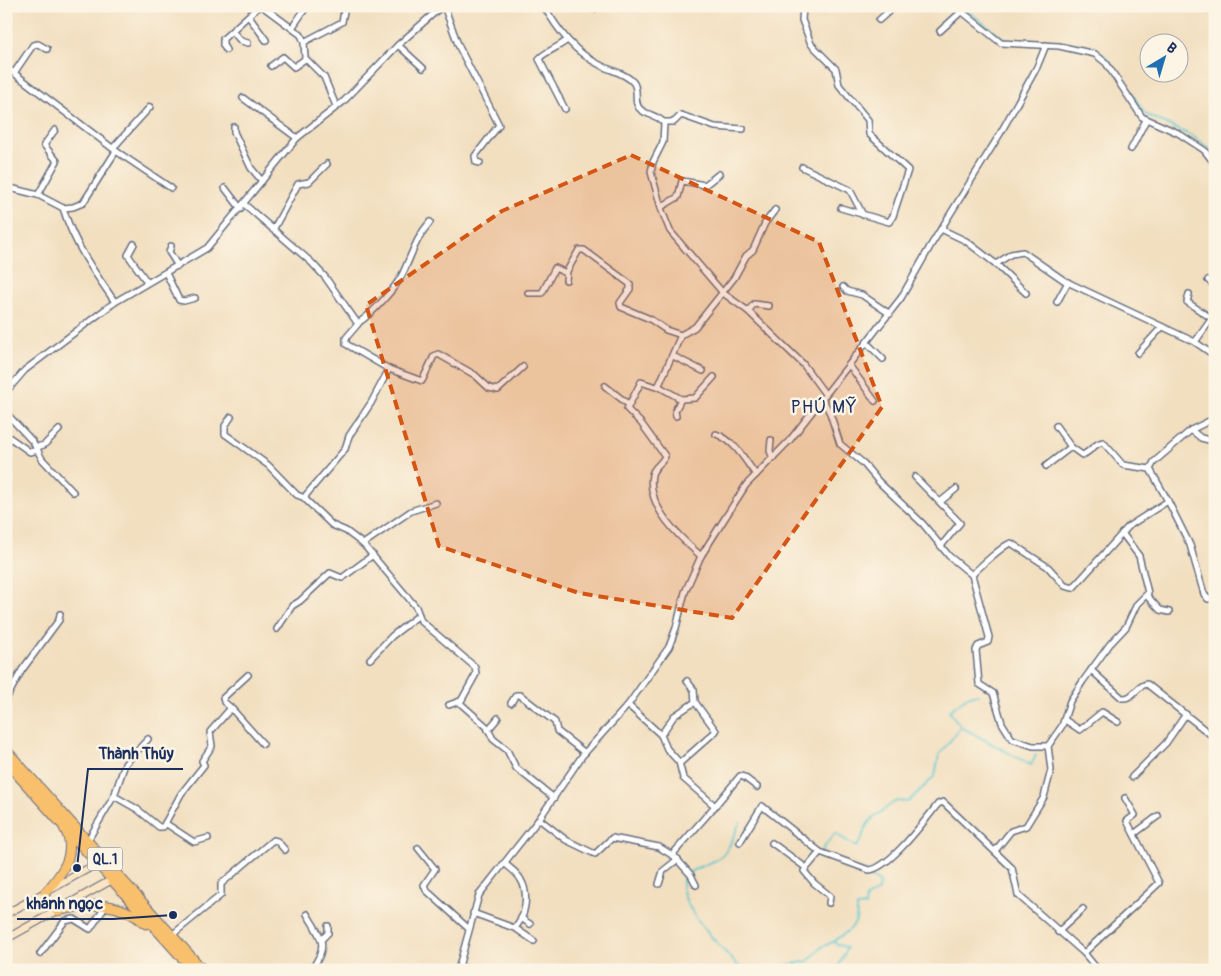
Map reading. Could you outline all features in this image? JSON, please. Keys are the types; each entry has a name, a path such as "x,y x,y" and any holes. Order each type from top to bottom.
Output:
{"highway":[{"name":"QL.1","path":"6,750 88,840 101,861"},
{"name":"QL.1","path":"6,762 116,877 170,939 193,970"},
{"path":"45,893 60,876 68,856 66,832 57,817"},
{"path":"57,911 96,903 107,904 125,909 170,939"},
{"name":"QL.1","path":"170,939 203,970"}],"main road":[{"path":"6,914 101,861"},
{"path":"6,939 116,877"}],"street":[{"path":"226,50 223,40 261,6 292,28 304,42 305,58 324,77 336,106"},
{"path":"292,28 307,6"},
{"path":"304,42 342,22 345,6"},
{"path":"6,392 25,370 115,302 207,248 297,138 336,106 398,44 443,6 459,47 499,125 475,156 476,162 480,163"},
{"path":"553,6 545,8 567,40 591,60 631,80 636,87 637,104 640,109 664,122 674,122 681,115 715,128 742,129"},
{"path":"585,6 594,9"},
{"path":"803,6 802,20 812,45 836,69 840,85 869,121 869,134 908,170 890,221 885,222 842,208"},
{"path":"878,20 895,6"},
{"path":"955,6 1001,43 1046,45 1080,50 1100,58 1109,67 1146,120 1193,142 1207,152 1215,164"},
{"path":"940,31 962,11"},
{"path":"249,17 266,40"},
{"path":"232,31 241,40 248,43"},
{"path":"565,109 539,59 542,54 557,49 567,40"},
{"path":"14,73 33,45 38,44 47,49"},
{"path":"398,44 423,68"},
{"path":"470,970 459,968 479,895 539,820 585,753 628,705 671,644 685,592 701,556 743,490 790,440 890,314 909,287 941,229 1027,87 1046,45"},
{"path":"271,66 283,57 294,67 305,58"},
{"path":"6,67 114,149 172,188"},
{"path":"243,98 266,118 297,138"},
{"path":"6,187 38,195 63,208 83,203 114,149 150,108"},
{"path":"1131,149 1146,120"},
{"path":"664,122 663,142 653,162 652,172 661,207 672,233 723,293 748,311 803,364 824,396 840,444 863,463 879,482 923,524 950,557 972,575 989,637 988,642 978,646 976,650 979,684 993,693 1002,723 1012,739 1033,746 1048,746"},
{"path":"234,127 234,132 251,168 262,181"},
{"path":"38,195 57,161 44,145 55,130"},
{"path":"273,230 298,184 310,182 327,164"},
{"path":"802,167 850,190 863,215"},
{"path":"661,207 678,197 682,181 705,186 719,174"},
{"path":"225,188 242,207 318,268 358,323"},
{"path":"63,208 71,234 91,268 115,302"},
{"path":"566,280 566,273 579,250 584,250 630,284 630,289 620,303 621,306 650,319 666,330 681,334 694,328 723,293 746,256 753,250 765,223 776,210"},
{"path":"430,222 417,238 398,281 366,317 358,323 346,338 346,344 389,369 422,381 434,356 438,354 475,375 489,388 498,390 523,367"},
{"path":"941,229 966,241 996,264 1026,293"},
{"path":"134,244 128,255 147,282"},
{"path":"172,246 169,252 178,266"},
{"path":"996,264 1012,254 1023,252 1068,282 1195,342 1215,356"},
{"path":"528,293 542,293 555,268 566,273"},
{"path":"166,273 179,300 184,301 195,298"},
{"path":"1208,280 1215,286"},
{"path":"1057,302 1068,282"},
{"path":"842,287 846,291 862,295 890,314"},
{"path":"1189,294 1187,302 1213,316 1195,342"},
{"path":"748,311 754,304 769,306"},
{"path":"1138,353 1162,327"},
{"path":"658,386 673,356 681,334"},
{"path":"868,342 883,359"},
{"path":"673,356 702,371"},
{"path":"849,365 875,402"},
{"path":"304,498 345,449 348,436 371,403 389,369"},
{"path":"701,556 671,528 668,520 652,498 650,490 653,472 665,456 641,423 627,408 642,382 658,386 681,399 695,398 714,377"},
{"path":"604,386 628,404"},
{"path":"676,416 675,414 681,399"},
{"path":"6,414 37,449 42,459 74,492"},
{"path":"231,417 225,426 225,434 268,465 298,496 304,498 332,525 346,531 363,544 416,607 424,624 476,670 476,674 460,701 449,705"},
{"path":"1150,469 1154,462 1191,430 1215,418"},
{"path":"1056,426 1071,447 1084,455 1097,443 1103,442 1122,465 1150,469"},
{"path":"6,435 30,452 44,445 59,430"},
{"path":"1191,430 1201,438 1209,440"},
{"path":"716,434 726,438 731,443 756,475"},
{"path":"772,440 770,451 773,458"},
{"path":"1046,466 1071,447"},
{"path":"1150,469 1190,545 1204,594 1208,599 1215,598"},
{"path":"915,477 960,523 942,546"},
{"path":"940,502 956,490"},
{"path":"972,575 980,565 994,557 1004,545 1011,543 1044,564 1065,586 1073,588 1122,533 1145,515 1168,501"},
{"path":"363,544 411,511 436,504"},
{"path":"995,851 1011,831 1026,826 1044,797 1051,770 1048,746 1065,720 1070,702 1110,644 1126,627 1137,604 1147,596 1148,588 1139,556 1122,533"},
{"path":"277,629 292,606 330,573 340,579 373,555"},
{"path":"1147,596 1160,610 1169,612"},
{"path":"6,700 22,670 59,620 60,614"},
{"path":"370,659 392,636 419,615"},
{"path":"1091,670 1122,698 1130,697 1143,684 1147,684 1215,738"},
{"path":"248,675 223,698 224,702 263,744"},
{"path":"680,764 716,731 696,702 694,690 687,682"},
{"path":"511,703 516,695 520,695 555,722 557,731 585,753"},
{"path":"460,701 508,752 516,768 554,798"},
{"path":"660,735 674,716 696,702"},
{"path":"628,705 660,735 667,749 680,764 683,778 715,806"},
{"path":"114,796 137,809 159,827 163,827 181,794 204,765 203,759 212,746 210,732 230,708"},
{"path":"1065,720 1080,730 1102,712 1118,722"},
{"path":"1132,777 1166,743 1186,714"},
{"path":"488,730 498,718"},
{"path":"88,840 114,796 125,764 148,740"},
{"path":"674,854 740,776 757,787"},
{"path":"1084,954 1159,883 1127,821 1135,815 1125,798"},
{"path":"740,842 762,806 820,852 869,870 875,869 902,848 941,802 1014,870 1018,895 1084,954 1098,970"},
{"path":"1134,834 1158,816"},
{"path":"539,820 566,840 595,854 612,838 659,847 674,854 696,885"},
{"path":"165,823 194,842 208,838"},
{"path":"170,939 221,894 221,884 273,840 277,841 285,850"},
{"path":"772,843 805,867"},
{"path":"418,848 435,869 424,885 426,890 469,929"},
{"path":"820,852 805,867 804,872 830,896 829,904"},
{"path":"659,884 662,871 678,859"},
{"path":"504,863 520,877 526,890 525,908 515,928"},
{"path":"40,954 66,921 74,920 90,929 107,904"},
{"path":"1058,932 1083,909"},
{"path":"473,913 515,928 534,941"},
{"path":"307,914 322,939 323,950 314,969"},
{"path":"521,918 530,924"},
{"path":"322,939 328,933 328,926"}],"highlighted area":[{"path":"631,155 819,242 882,407 732,618 579,593 439,546 366,305 502,211"}],"waterway":[{"path":"961,6 1007,41"},
{"path":"1199,6 1215,10"},
{"path":"1034,42 1047,43"},
{"path":"1064,45 1089,50"},
{"path":"1098,53 1105,56 1118,72 1145,114 1194,137 1215,153"},
{"path":"978,694 967,697 949,711 961,727 1031,765 1036,755"},
{"path":"824,852 822,850 835,833 856,847 867,825 873,818 896,801 908,802 935,776 939,755 961,727"},
{"path":"740,822 723,855 689,873 682,885 685,897 700,923 738,966 748,970"},
{"path":"833,942 851,928 856,920 857,907 865,906 866,898 878,891 879,882 837,860"},
{"path":"762,970 808,961 822,947 833,942 847,948 837,970"}],"place":[{"name":"Thành Thúy","path":"77,868"},
{"name":"khánh ngọc","path":"173,915"}],"district":[{"name":"PHÚ MỸ","path":"824,407"}]}
